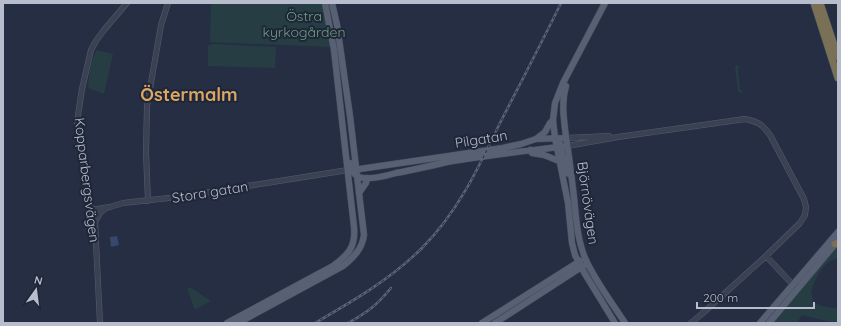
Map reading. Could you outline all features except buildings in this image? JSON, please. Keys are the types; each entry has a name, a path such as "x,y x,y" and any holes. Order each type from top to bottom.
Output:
{"highway":[{"path":"810,3 814,14 818,16"},
{"path":"814,3 838,78"},
{"path":"820,3 838,57"},
{"path":"833,40 838,47"}],"main road":[{"path":"227,323 260,308 349,261 361,248 364,235 359,192 355,175 346,151 334,50 325,3"},
{"path":"329,271 347,255 354,241 356,162 339,40 332,3"},
{"path":"560,142 553,120 555,103 563,83 605,3"},
{"path":"560,142 564,119 563,101 566,85 609,3"},
{"path":"554,112 556,114 560,142"},
{"path":"536,139 545,132 553,120"},
{"name":"Pilgatan","path":"372,167 503,148 536,139 560,142"},
{"name":"Pilgatan","path":"355,175 381,176 447,162 530,150 560,142"},
{"name":"Björnövägen","path":"560,142 559,161 571,202 581,248 598,282 625,323"},
{"name":"Björnövägen","path":"560,142 571,174 572,244 579,265 615,323"},
{"path":"530,150 532,153 544,154 559,161"},
{"path":"356,162 364,166 372,167"},
{"path":"355,175 369,171 372,167"},
{"path":"355,175 366,183 359,192"},
{"path":"354,227 357,230 357,243 361,248"},
{"path":"760,323 795,287 837,239"},
{"path":"482,323 586,260"},
{"path":"495,323 571,274 579,265"},
{"path":"571,274 584,274"},
{"path":"768,323 795,287"},
{"path":"238,323 260,308"}],"street":[{"path":"148,201 146,152 147,106 161,26 168,3"},
{"name":"Kopparbergsvägen","path":"100,323 95,222 92,218 77,122 82,89 91,50 104,30 126,4"},
{"name":"Pilgatan","path":"560,142 618,137 739,119 759,123 768,132 776,146 804,199 806,207 805,215 800,223 766,256"},
{"name":"Pilgatan","path":"560,142 610,136 618,137"},
{"name":"Stora gatan","path":"91,210 123,203 178,197 330,174 355,175"},
{"path":"95,222 101,211 110,207"},
{"path":"691,323 766,256 795,287"}],"green space":[{"name":"Östra kyrkogården","path":"211,3 323,3 330,47 210,42"},
{"path":"213,44 276,47 275,68 208,66 208,46"},
{"path":"97,50 113,54 104,94 88,88 91,64"},
{"path":"736,65 740,66 738,68 740,90 743,90 742,92 738,91 735,68"},
{"path":"837,246 838,258 827,263 820,271 811,292 813,299 812,301 819,305 838,309 838,323 802,315 797,323 772,323"},
{"path":"190,287 211,301 196,309 194,308 187,288"}],"water":[{"path":"117,236 119,245 111,247 110,237"}],"railway":[{"path":"315,323 357,298 398,270 422,248 446,220 475,174 561,3"},
{"path":"348,323 372,308 391,288"}],"district":[{"name":"Östermalm","path":"189,95"}]}
